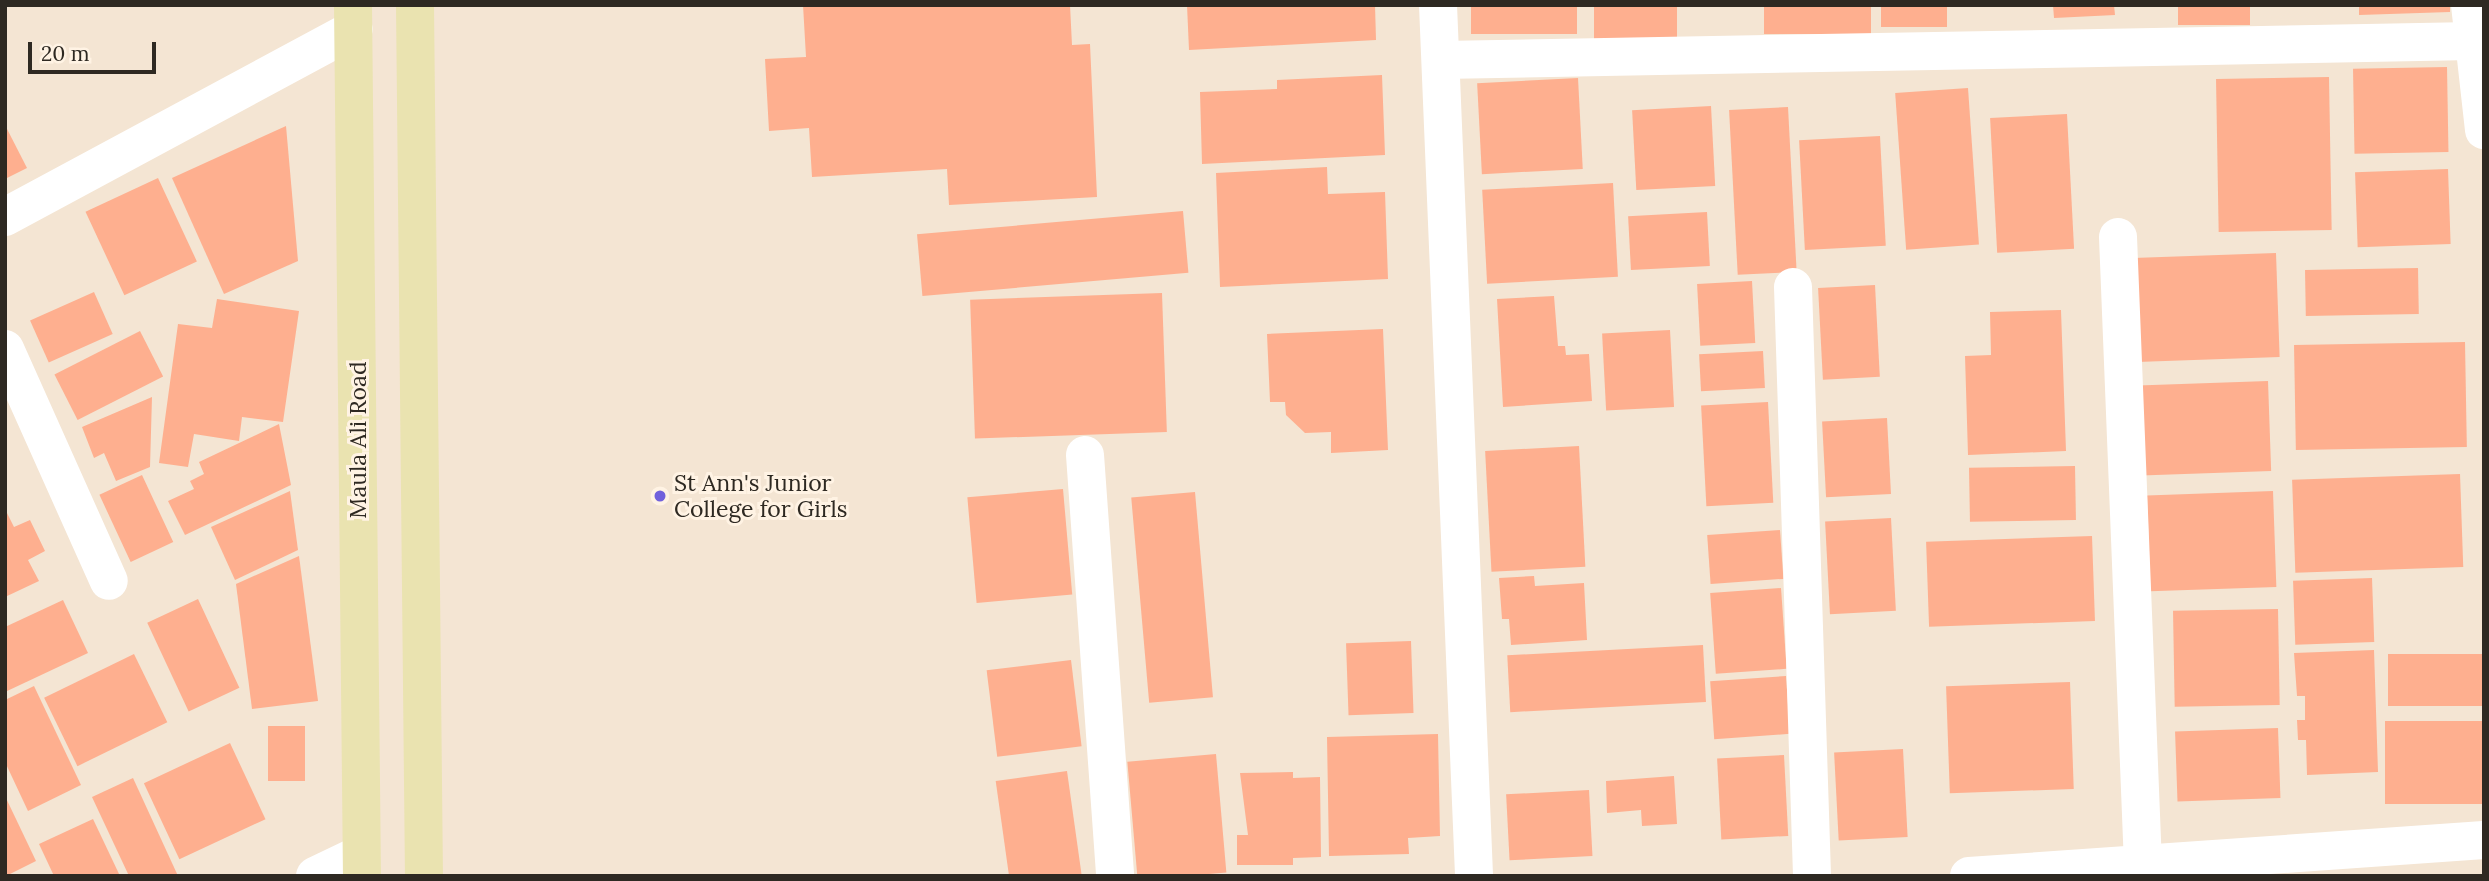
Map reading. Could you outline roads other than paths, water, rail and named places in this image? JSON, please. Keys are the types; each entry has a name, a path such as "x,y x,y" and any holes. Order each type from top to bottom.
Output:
{"main road":[{"path":"415,5 424,876"},
{"name":"Maula Ali Road","path":"354,17 362,865"},
{"path":"358,375 419,378"}],"street":[{"path":"1438,5 1474,876"},
{"path":"5,217 354,17"},
{"path":"1441,60 2472,23 2484,130"},
{"path":"2118,237 2143,864"},
{"path":"1793,287 1812,876"},
{"path":"5,349 109,581"},
{"path":"1086,456 1115,876"},
{"path":"1969,876 2484,840"},
{"path":"315,876 362,865"}],"place":[{"name":"St Ann's Junior College for Girls","path":"660,496"}]}
